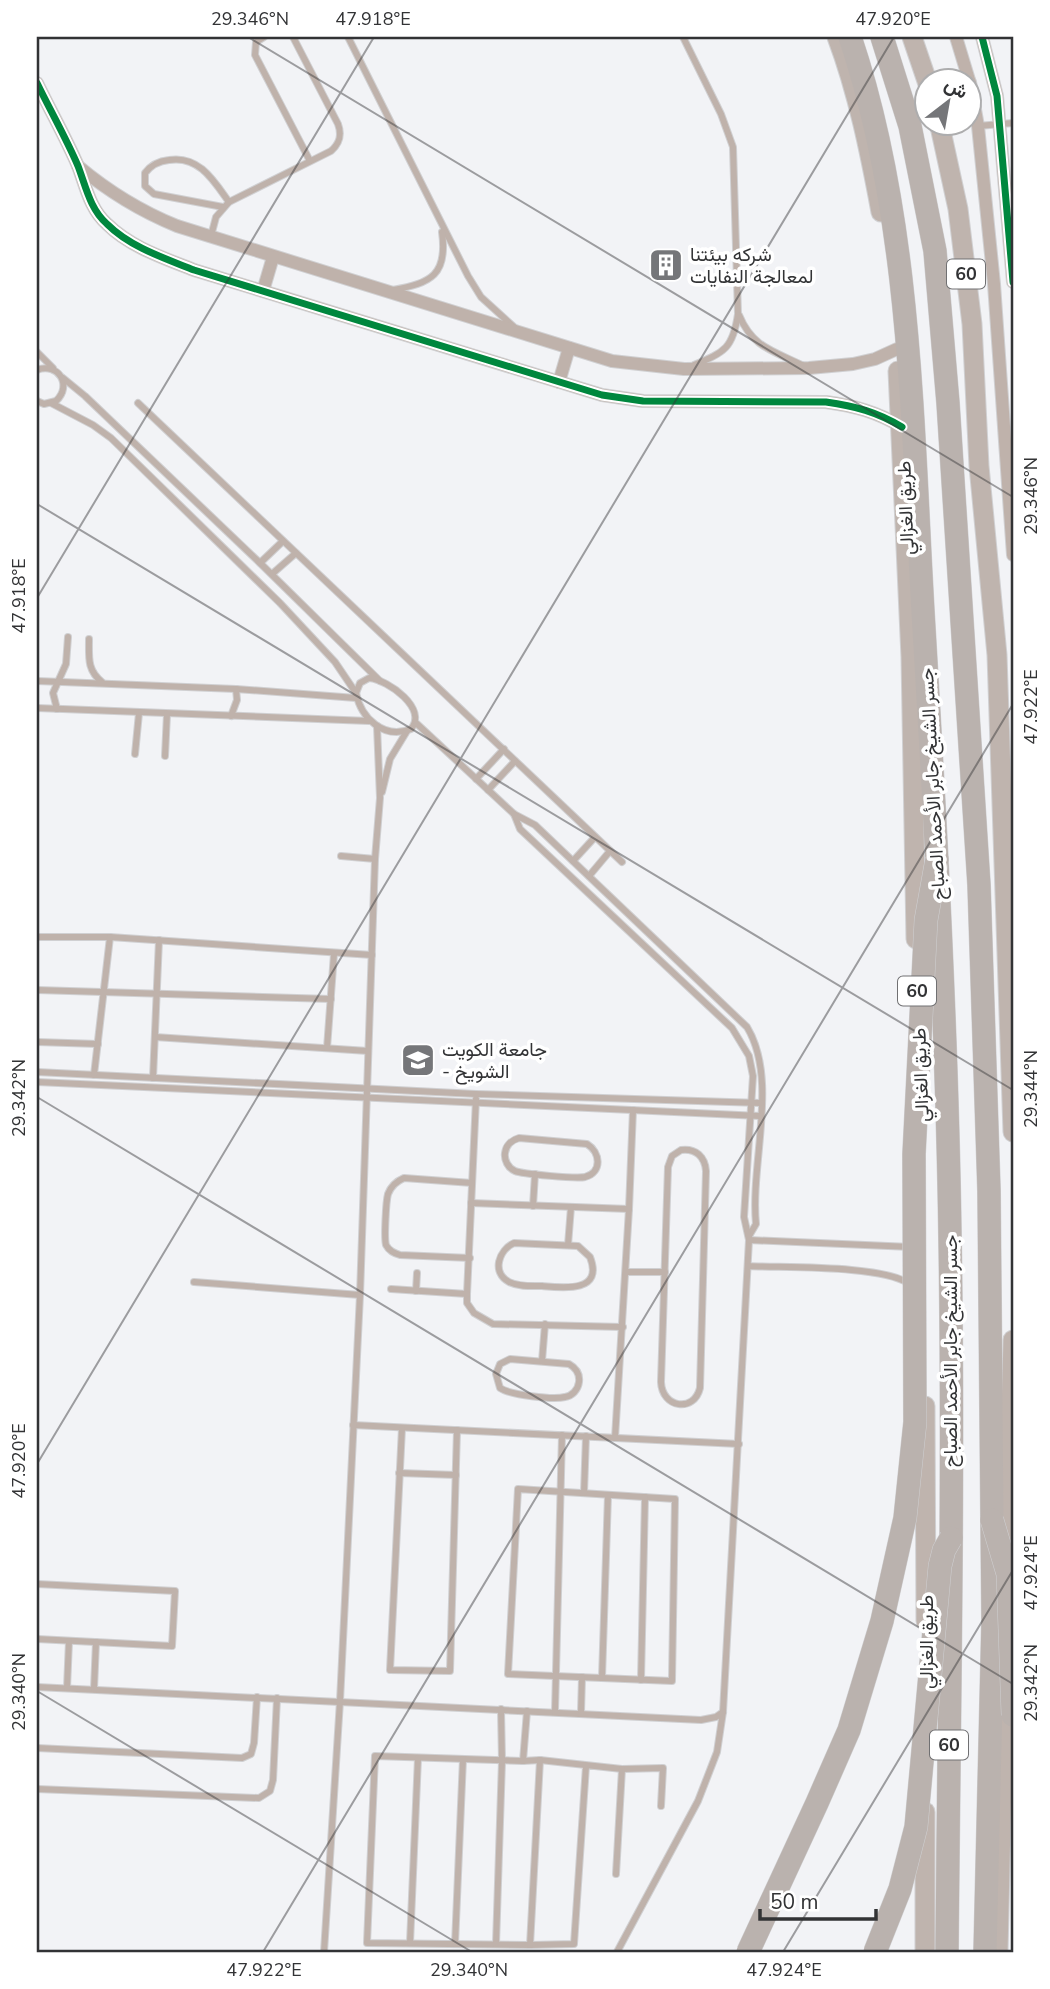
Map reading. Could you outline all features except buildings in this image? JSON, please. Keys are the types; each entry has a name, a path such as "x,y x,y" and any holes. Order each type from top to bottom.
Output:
{"highway":[{"name":"جسر الشيخ جابر الأحمد الصباح","path":"850,37 866,84 880,143 899,256 911,409 937,859 950,1236 951,1538"},
{"name":"جسر الشيخ جابر الأحمد الصباح","path":"883,37 909,127 933,237 948,396 979,885 989,1191 992,1520"},
{"path":"748,1952 849,1730 882,1621 905,1518 915,1422 914,1154 926,920 937,859"},
{"path":"992,1520 1008,1574 1013,1715"},
{"name":"60","path":"985,1952 993,1620 992,1520"},
{"path":"875,1952 900,1889 916,1827 940,1566 944,1550 951,1538"},
{"name":"طريق الغزالي","path":"947,1952 951,1538"}],"main road":[{"name":"طريق الغزالي","path":"837,37 857,104 881,210 897,349 902,427 915,804 916,970 926,1300 925,1952"},
{"path":"912,37 922,66"},
{"name":"60","path":"942,136 958,209 972,324 979,466 997,655 1013,1132"},
{"path":"998,1952 1013,1340"}],"street":[{"path":"956,37 965,66"},
{"path":"982,37 1007,123 1013,282"},
{"path":"37,83 78,166 87,195 96,211 107,224 139,247 194,270 602,395 643,401 783,401 853,405 880,413 902,427"},
{"path":"979,136 994,284 1013,555"},
{"path":"78,166 107,191 131,205 211,238 612,361 684,369 809,368 853,364 875,359 897,349"},
{"path":"263,291 273,257"},
{"path":"559,382 569,348"}],"lane":[{"path":"264,37 256,42 255,55 310,161"},
{"path":"211,238 212,227 223,207 229,202 335,147 340,136 340,130 293,37"},
{"path":"348,37 442,227 481,298 521,333"},
{"path":"683,37 721,114 733,147 738,314 731,343 724,351 684,369"},
{"path":"984,125 1007,123"},
{"path":"223,207 154,194 145,186 145,173 156,163 166,160 186,161 204,170 229,202"},
{"path":"385,291 419,285 430,279 442,261 442,227"},
{"path":"738,314 745,330 755,341 809,368"},
{"path":"37,352 62,379 85,396 380,681"},
{"path":"37,370 54,370"},
{"path":"51,403 56,401 63,391 62,379"},
{"path":"37,401 51,403 93,425 111,438 281,603 335,662 369,721 394,732 407,732"},
{"path":"138,403 622,862"},
{"path":"260,563 283,541"},
{"path":"272,575 296,553"},
{"path":"57,709 53,698 69,654 68,638"},
{"path":"89,639 88,663 94,676 104,684"},
{"path":"356,696 357,688 364,680 375,678 399,693 416,714 416,723 390,759 380,797"},
{"path":"37,681 356,696"},
{"path":"231,716 237,700 236,689"},
{"path":"37,708 369,721"},
{"path":"135,754 139,713"},
{"path":"165,756 167,714"},
{"path":"416,723 514,814 535,825 747,1027 761,1060 756,1224 749,1238"},
{"path":"324,1952 340,1700 360,1295 380,797 377,726"},
{"path":"476,779 504,749"},
{"path":"488,790 515,761"},
{"path":"514,814 524,833 732,1028 745,1046 752,1066 744,1217 749,1238 739,1444 723,1712 717,1752 698,1801 617,1952"},
{"path":"573,861 595,837"},
{"path":"589,876 610,851"},
{"path":"341,856 376,859"},
{"path":"37,937 110,937 372,956"},
{"path":"94,1075 110,937"},
{"path":"153,1078 159,940"},
{"path":"327,1048 334,954"},
{"path":"37,990 331,999"},
{"path":"155,1037 368,1051"},
{"path":"37,1042 97,1044"},
{"path":"37,1072 476,1094 761,1103"},
{"path":"37,1082 760,1116"},
{"path":"476,1094 467,1303 474,1314 493,1324 623,1327"},
{"path":"615,1438 633,1110"},
{"path":"525,1138 582,1142 592,1147 598,1156 594,1171 585,1177 535,1174 517,1172 508,1164 505,1153 514,1140 525,1138"},
{"path":"693,1151 706,1165 700,1388 695,1399 683,1405 677,1405 667,1399 661,1388 664,1272 668,1167 676,1153 693,1151"},
{"path":"533,1206 535,1174"},
{"path":"470,1258 400,1255 388,1248 386,1231 387,1196 400,1180 404,1178 472,1183"},
{"path":"471,1203 629,1209"},
{"path":"568,1245 571,1207"},
{"path":"749,1238 923,1248"},
{"path":"508,1245 568,1245 583,1249 592,1262 589,1279 580,1286 568,1288 518,1285 506,1280 499,1269 500,1256 508,1245"},
{"path":"748,1266 883,1274 903,1280 926,1300"},
{"path":"626,1272 664,1272"},
{"path":"416,1290 417,1273"},
{"path":"194,1282 360,1295"},
{"path":"391,1289 467,1294"},
{"path":"542,1361 545,1324"},
{"path":"504,1361 542,1361 564,1362 574,1367 578,1372 579,1384 574,1393 563,1398 509,1393 497,1384 497,1368 504,1361"},
{"path":"353,1425 739,1444"},
{"path":"402,1428 390,1670 450,1671 457,1430"},
{"path":"555,1712 562,1435"},
{"path":"584,1493 586,1436"},
{"path":"399,1473 456,1475"},
{"path":"518,1489 560,1492 675,1499 672,1681 508,1674 518,1489"},
{"path":"602,1678 608,1495"},
{"path":"641,1680 645,1497"},
{"path":"37,1584 175,1591 172,1646 37,1639"},
{"path":"67,1688 69,1641"},
{"path":"94,1689 96,1642"},
{"path":"581,1713 582,1677"},
{"path":"37,1687 701,1720 716,1717 723,1712"},
{"path":"37,1748 242,1758 251,1754 254,1743 257,1697"},
{"path":"37,1789 259,1798 270,1791 273,1780 277,1698"},
{"path":"496,1944 502,1761 501,1709"},
{"path":"523,1761 527,1711"},
{"path":"586,1766 574,1944 367,1943 375,1756 540,1760 622,1769 663,1768 661,1806"},
{"path":"410,1943 418,1758"},
{"path":"455,1944 463,1759"},
{"path":"530,1945 540,1760"},
{"path":"616,1874 622,1769"}],"cycle path":[{"path":"982,37 997,96 1013,282"},
{"path":"37,83 78,166 92,205 101,218 126,239 171,261 602,395 643,401 826,402 866,410 902,427"}],"place":[{"name":"شركه بيئتنا لمعالجة النفايات","path":"666,265"},
{"name":"جامعة الكويت - الشويخ","path":"418,1060"}]}
